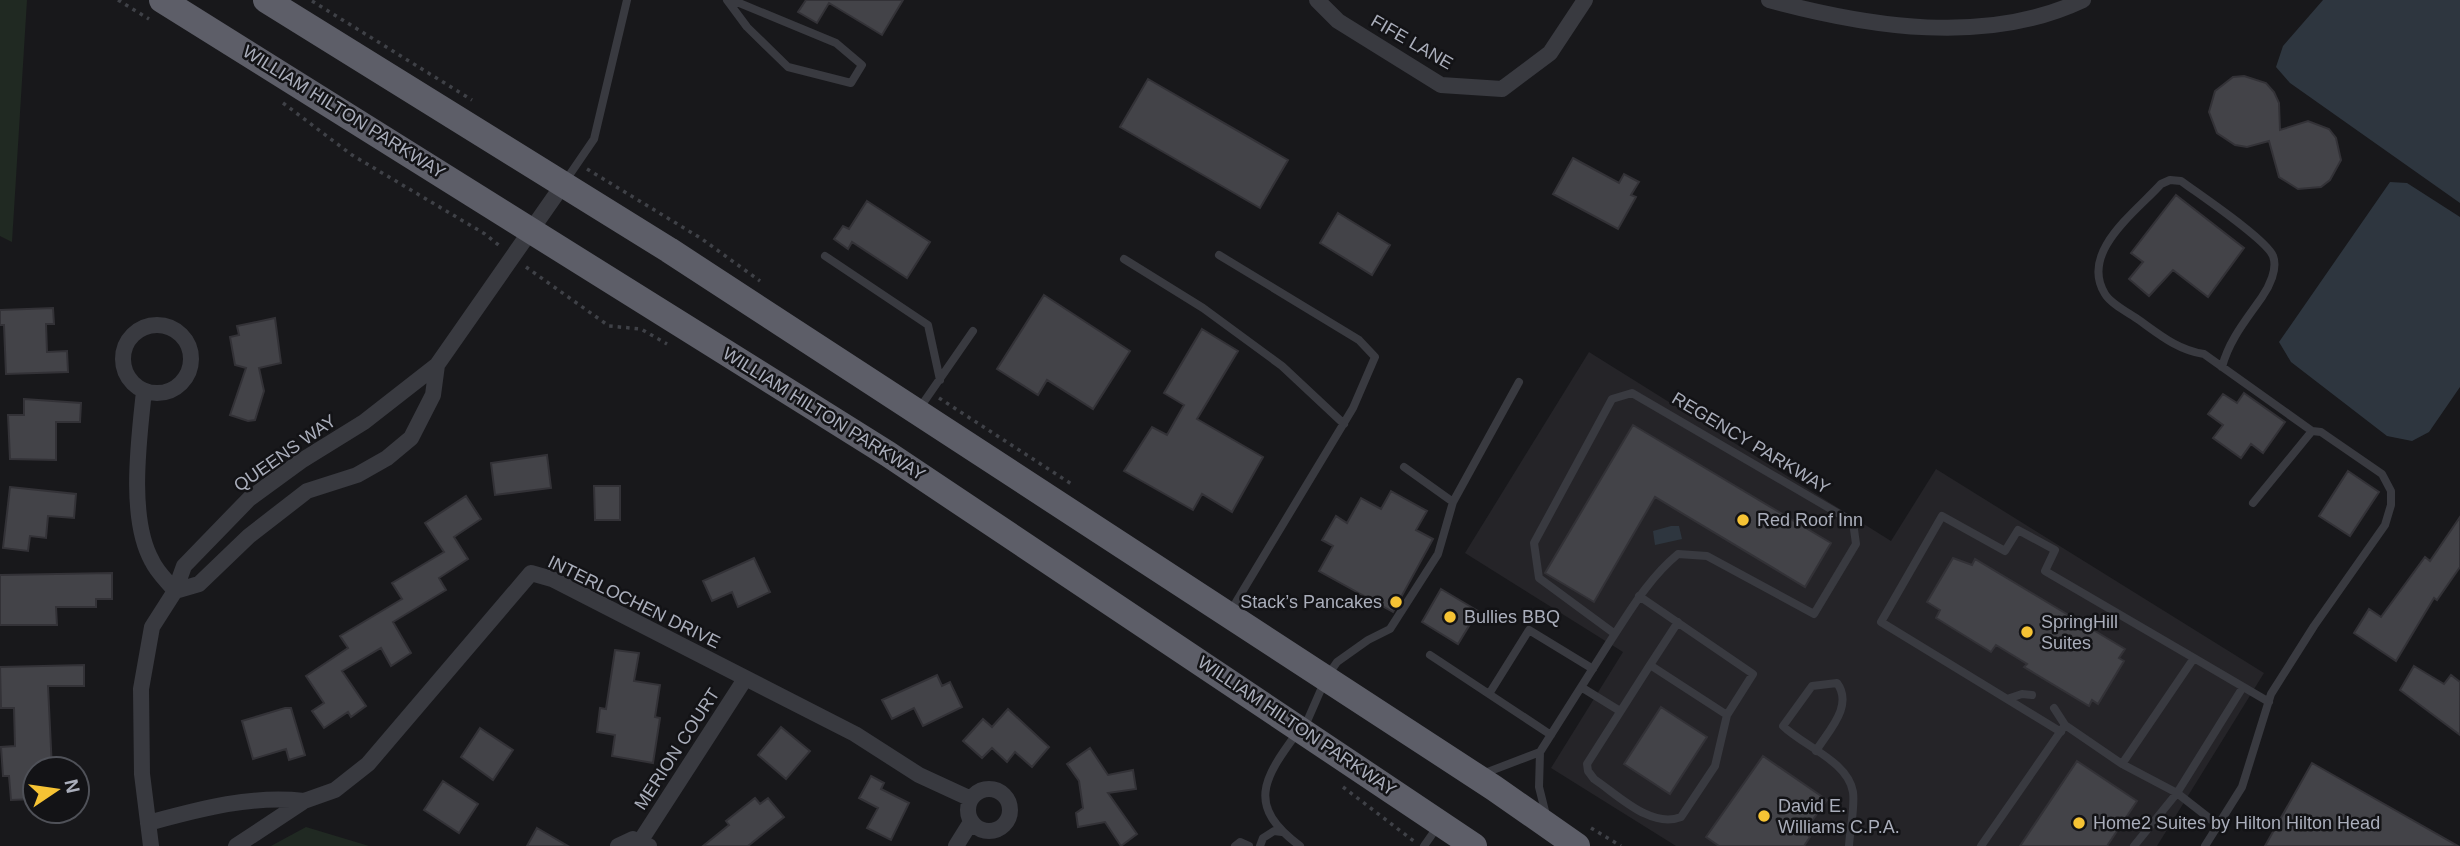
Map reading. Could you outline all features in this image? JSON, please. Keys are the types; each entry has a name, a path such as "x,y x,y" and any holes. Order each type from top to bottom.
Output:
{"highway":[{"path":"266,0 669,250 1474,775 1577,846"},
{"name":"WILLIAM HILTON PARKWAY","path":"156,10 533,231 888,454 1302,728 1474,846"}],"street":[{"name":"FIFE LANE","path":"1317,0 1338,22 1441,86 1502,89 1550,53 1585,0"},
{"path":"1769,0 1847,16 1952,28 2012,23 2083,0"},
{"name":"QUEENS WAY","path":"151,846 142,774 141,689 152,627 175,591 184,566 249,499 301,461 364,422 437,365 562,186"},
{"path":"144,327 171,327 182,335 190,346 192,360 189,373 182,384 170,391 157,394 144,391 133,384 125,372 122,359 125,346 133,334 144,327"},
{"name":"QUEENS WAY","path":"175,591 199,584 248,536 307,491 357,475 403,445 411,438 433,395 437,365"},
{"path":"144,391 136,467 139,514 151,561 175,591"},
{"name":"INTERLOCHEN DRIVE","path":"236,846 304,801 335,790 368,764 531,573 552,579 855,734 919,775 971,799"},
{"name":"MERION COURT","path":"618,846 625,841 645,843 745,679"},
{"path":"993,790 1000,793 1009,806 1006,822 993,831 977,828 968,814 971,799 977,793 993,790"},
{"name":"INTERLOCHEN DRIVE","path":"148,823 235,802 272,797 304,801"},
{"path":"956,846 971,822"}],"lane":[{"path":"562,186 575,163 594,139 628,0"},
{"path":"729,0 836,43 862,65 851,83 788,67 747,27 729,0"},
{"path":"2205,846 2242,786 2269,702 2314,625 2385,525 2391,505 2391,491 2382,474 2321,432 2312,430 2222,367 2204,354 2188,352 2173,344 2105,296 2097,266 2103,248 2161,184 2170,180 2181,181 2263,243 2273,257 2273,272 2268,288 2227,347 2222,367"},
{"path":"1219,255 1359,340 1375,357 1343,424 1236,602 1232,617"},
{"path":"825,256 928,325 940,380"},
{"path":"1124,259 1203,308 1282,366 1343,424"},
{"path":"918,412 973,331"},
{"path":"1300,846 1282,832 1263,795 1266,779 1302,728 1326,678 1338,662 1368,640 1390,629 1438,554 1453,502 1519,382"},
{"name":"REGENCY PARKWAY","path":"1539,752 1551,735 1581,687 1593,669 1639,596 1658,571 1678,554 1707,556 1814,614 1856,544 1853,522 1632,393 1612,399 1534,543 1539,578 1615,634"},
{"path":"2253,503 2312,430"},
{"path":"1404,467 1453,502"},
{"path":"2218,825 2176,793 2007,699 1881,622 1942,516 2005,551 2018,530 2055,551 2045,570 2269,702"},
{"path":"1639,596 1678,622 1753,674 1727,715 1715,766 1707,781 1681,817 1663,821 1645,813 1588,771 1587,764 1595,747 1678,622"},
{"path":"1489,694 1529,630 1593,669"},
{"path":"1430,655 1551,735"},
{"path":"2122,764 2194,658"},
{"path":"1650,666 1727,715"},
{"path":"1816,751 1844,702 1844,692 1837,683 1827,681 1812,686 1784,720 1783,726 1816,751 1832,762 1851,783 1853,795 1849,846"},
{"path":"1581,687 1620,711"},
{"path":"2134,846 2176,793 2243,687"},
{"path":"2007,699 2022,694 2032,695"},
{"path":"2054,708 2063,729"},
{"path":"1981,846 2063,729"},
{"path":"1474,775 1499,770 1539,752 1539,787 1551,828"},
{"path":"1424,846 1440,824"},
{"path":"1261,846 1263,838 1274,831 1282,832"},
{"path":"1235,846 1240,842 1249,846"}],"path":[{"path":"118,0 156,10"},
{"path":"278,100 352,155 485,233 513,259 609,326"}],"shaded area":[{"path":"0,0 27,0 12,242 0,236"},
{"path":"2323,0 2460,0 2460,203 2290,83 2276,67 2283,46"},
{"path":"2390,182 2407,183 2460,217 2460,387 2429,432 2412,441 2387,436 2291,362 2279,342"},
{"path":"1589,352 1891,541 1936,469 2264,673 2157,846 1676,846 1551,768 1623,652 1465,553"},
{"path":"1679,526 1682,539 1655,545 1653,531"},
{"path":"306,827 369,846 271,846"}],"building":[{"path":"806,0 903,0 882,35 829,3 817,23 798,12"},
{"path":"2244,76 2266,83 2274,92 2279,103 2280,130 2308,121 2329,129 2336,138 2341,160 2330,180 2321,187 2298,189 2279,177 2269,141 2247,147 2235,145 2217,133 2209,112 2215,91 2233,77"},
{"path":"1148,79 1288,160 1260,208 1120,127"},
{"path":"1573,158 1619,183 1624,174 1639,182 1631,195 1636,197 1618,229 1553,194"},
{"path":"2176,195 2244,248 2208,297 2173,270 2149,296 2129,279 2143,262 2131,253"},
{"path":"867,201 930,242 907,278 852,242 848,249 834,239 843,226 849,229"},
{"path":"1338,213 1390,245 1372,275 1320,243"},
{"path":"1044,295 1130,351 1093,409 1047,380 1038,395 997,369"},
{"path":"53,308 54,324 46,324 47,352 67,351 68,372 6,374 4,325 0,325 0,310"},
{"path":"275,318 281,363 259,368 264,391 255,420 248,421 230,415 246,368 235,365 230,337 239,335 237,326"},
{"path":"1202,329 1238,351 1197,419 1263,457 1232,512 1202,494 1193,510 1124,471 1152,427 1167,435 1184,405 1164,393"},
{"path":"2244,393 2285,422 2263,453 2251,444 2241,458 2213,438 2223,425 2208,414 2223,394 2237,403"},
{"path":"24,399 81,403 80,422 56,422 56,460 10,459 8,415 24,415"},
{"name":"Red Roof Inn","path":"1633,425 1831,543 1805,587 1655,497 1594,602 1545,573"},
{"path":"547,455 551,488 495,495 491,463"},
{"path":"2348,471 2379,492 2350,536 2319,516"},
{"path":"594,486 620,486 620,520 595,520"},
{"path":"10,487 76,494 74,518 48,516 46,538 30,536 28,551 3,548"},
{"path":"1391,491 1427,511 1416,530 1433,539 1393,612 1319,571 1333,546 1322,540 1336,516 1347,523 1361,498 1381,509"},
{"path":"466,496 481,519 454,537 468,559 439,578 446,590 393,622 411,653 391,666 381,648 342,671 366,706 351,717 348,712 324,728 312,711 324,703 306,676 348,648 340,636 402,599 392,583 444,552 425,523"},
{"path":"2460,517 2460,567 2437,600 2434,598 2396,661 2354,633 2369,609 2381,617 2425,557 2430,561"},
{"path":"754,558 770,592 738,607 732,592 712,601 703,581"},
{"name":"SpringHill Suites","path":"1953,558 1972,565 1975,559 2125,649 2119,658 2124,661 2098,704 2092,700 2089,706 2024,667 2027,664 1996,645 1991,652 1936,618 1940,610 1927,602"},
{"path":"112,573 112,599 96,599 96,607 56,607 57,625 0,625 0,575"},
{"name":"Bullies BBQ","path":"1441,589 1478,611 1458,644 1422,622"},
{"path":"615,650 639,653 634,681 660,685 655,717 660,718 653,763 612,756 615,735 597,732 600,708 606,709"},
{"path":"84,665 84,686 48,686 51,755 21,755 21,800 11,800 9,776 3,776 1,747 15,746 14,708 1,708 0,667"},
{"path":"2414,666 2444,684 2451,675 2460,682 2460,735 2400,690"},
{"path":"937,675 942,686 950,682 962,707 923,726 914,708 892,719 882,700"},
{"path":"1661,707 1707,737 1670,794 1624,764"},
{"path":"291,708 305,755 289,760 286,749 253,759 242,721"},
{"path":"1008,709 1049,747 1032,767 1015,752 1007,762 992,748 982,758 963,741 983,719 992,727"},
{"path":"781,727 810,751 786,779 758,755"},
{"path":"480,728 513,750 493,780 461,757"},
{"path":"1090,748 1108,775 1133,770 1136,789 1108,793 1137,834 1121,846 1105,822 1078,827 1076,813 1083,808 1079,781 1067,764"},
{"path":"1763,756 1827,800 1804,832 1810,837 1804,846 1719,846 1706,837"},
{"name":"Home2 Suites by Hilton Hilton Head","path":"2077,761 2137,801 2107,846 2020,846"},
{"path":"2312,763 2458,846 2265,846"},
{"path":"871,776 884,783 881,789 909,803 891,840 867,828 878,808 859,798"},
{"path":"443,781 478,804 459,833 424,810"},
{"path":"755,798 760,804 768,798 784,817 748,846 703,846 729,825 726,821"},
{"path":"537,828 568,846 527,846"}],"place":[{"name":"Red Roof Inn","path":"1743,520"},
{"name":"Stack’s Pancakes","path":"1396,602"},
{"name":"Bullies BBQ","path":"1450,617"},
{"name":"SpringHill Suites","path":"2027,632"},
{"name":"David E. Williams C.P.A.","path":"1764,816"},
{"name":"Home2 Suites by Hilton Hilton Head","path":"2079,823"}]}
